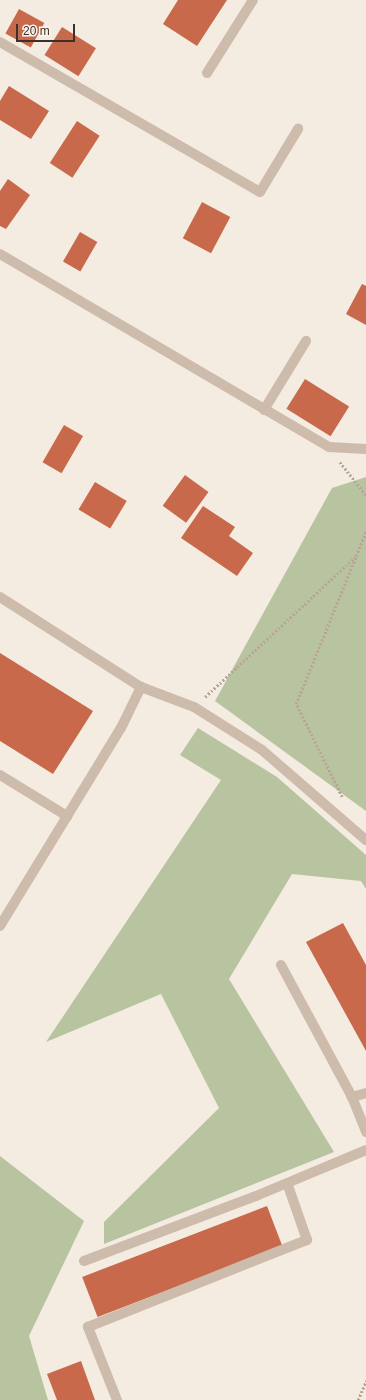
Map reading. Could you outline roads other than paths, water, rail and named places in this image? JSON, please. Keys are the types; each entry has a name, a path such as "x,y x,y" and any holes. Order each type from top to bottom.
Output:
{"street":[{"path":"207,73 253,0"},
{"path":"0,42 260,192 298,129"},
{"path":"0,254 329,448 366,449"},
{"path":"264,410 306,341"},
{"path":"0,597 141,687 194,707 262,750 366,840"},
{"path":"0,926 121,728 141,687"},
{"path":"0,775 68,816"},
{"path":"281,964 352,1098 366,1132"},
{"path":"352,1098 366,1092"},
{"path":"84,1261 287,1183 366,1150"},
{"path":"117,1400 88,1327 307,1240 287,1183"}]}
